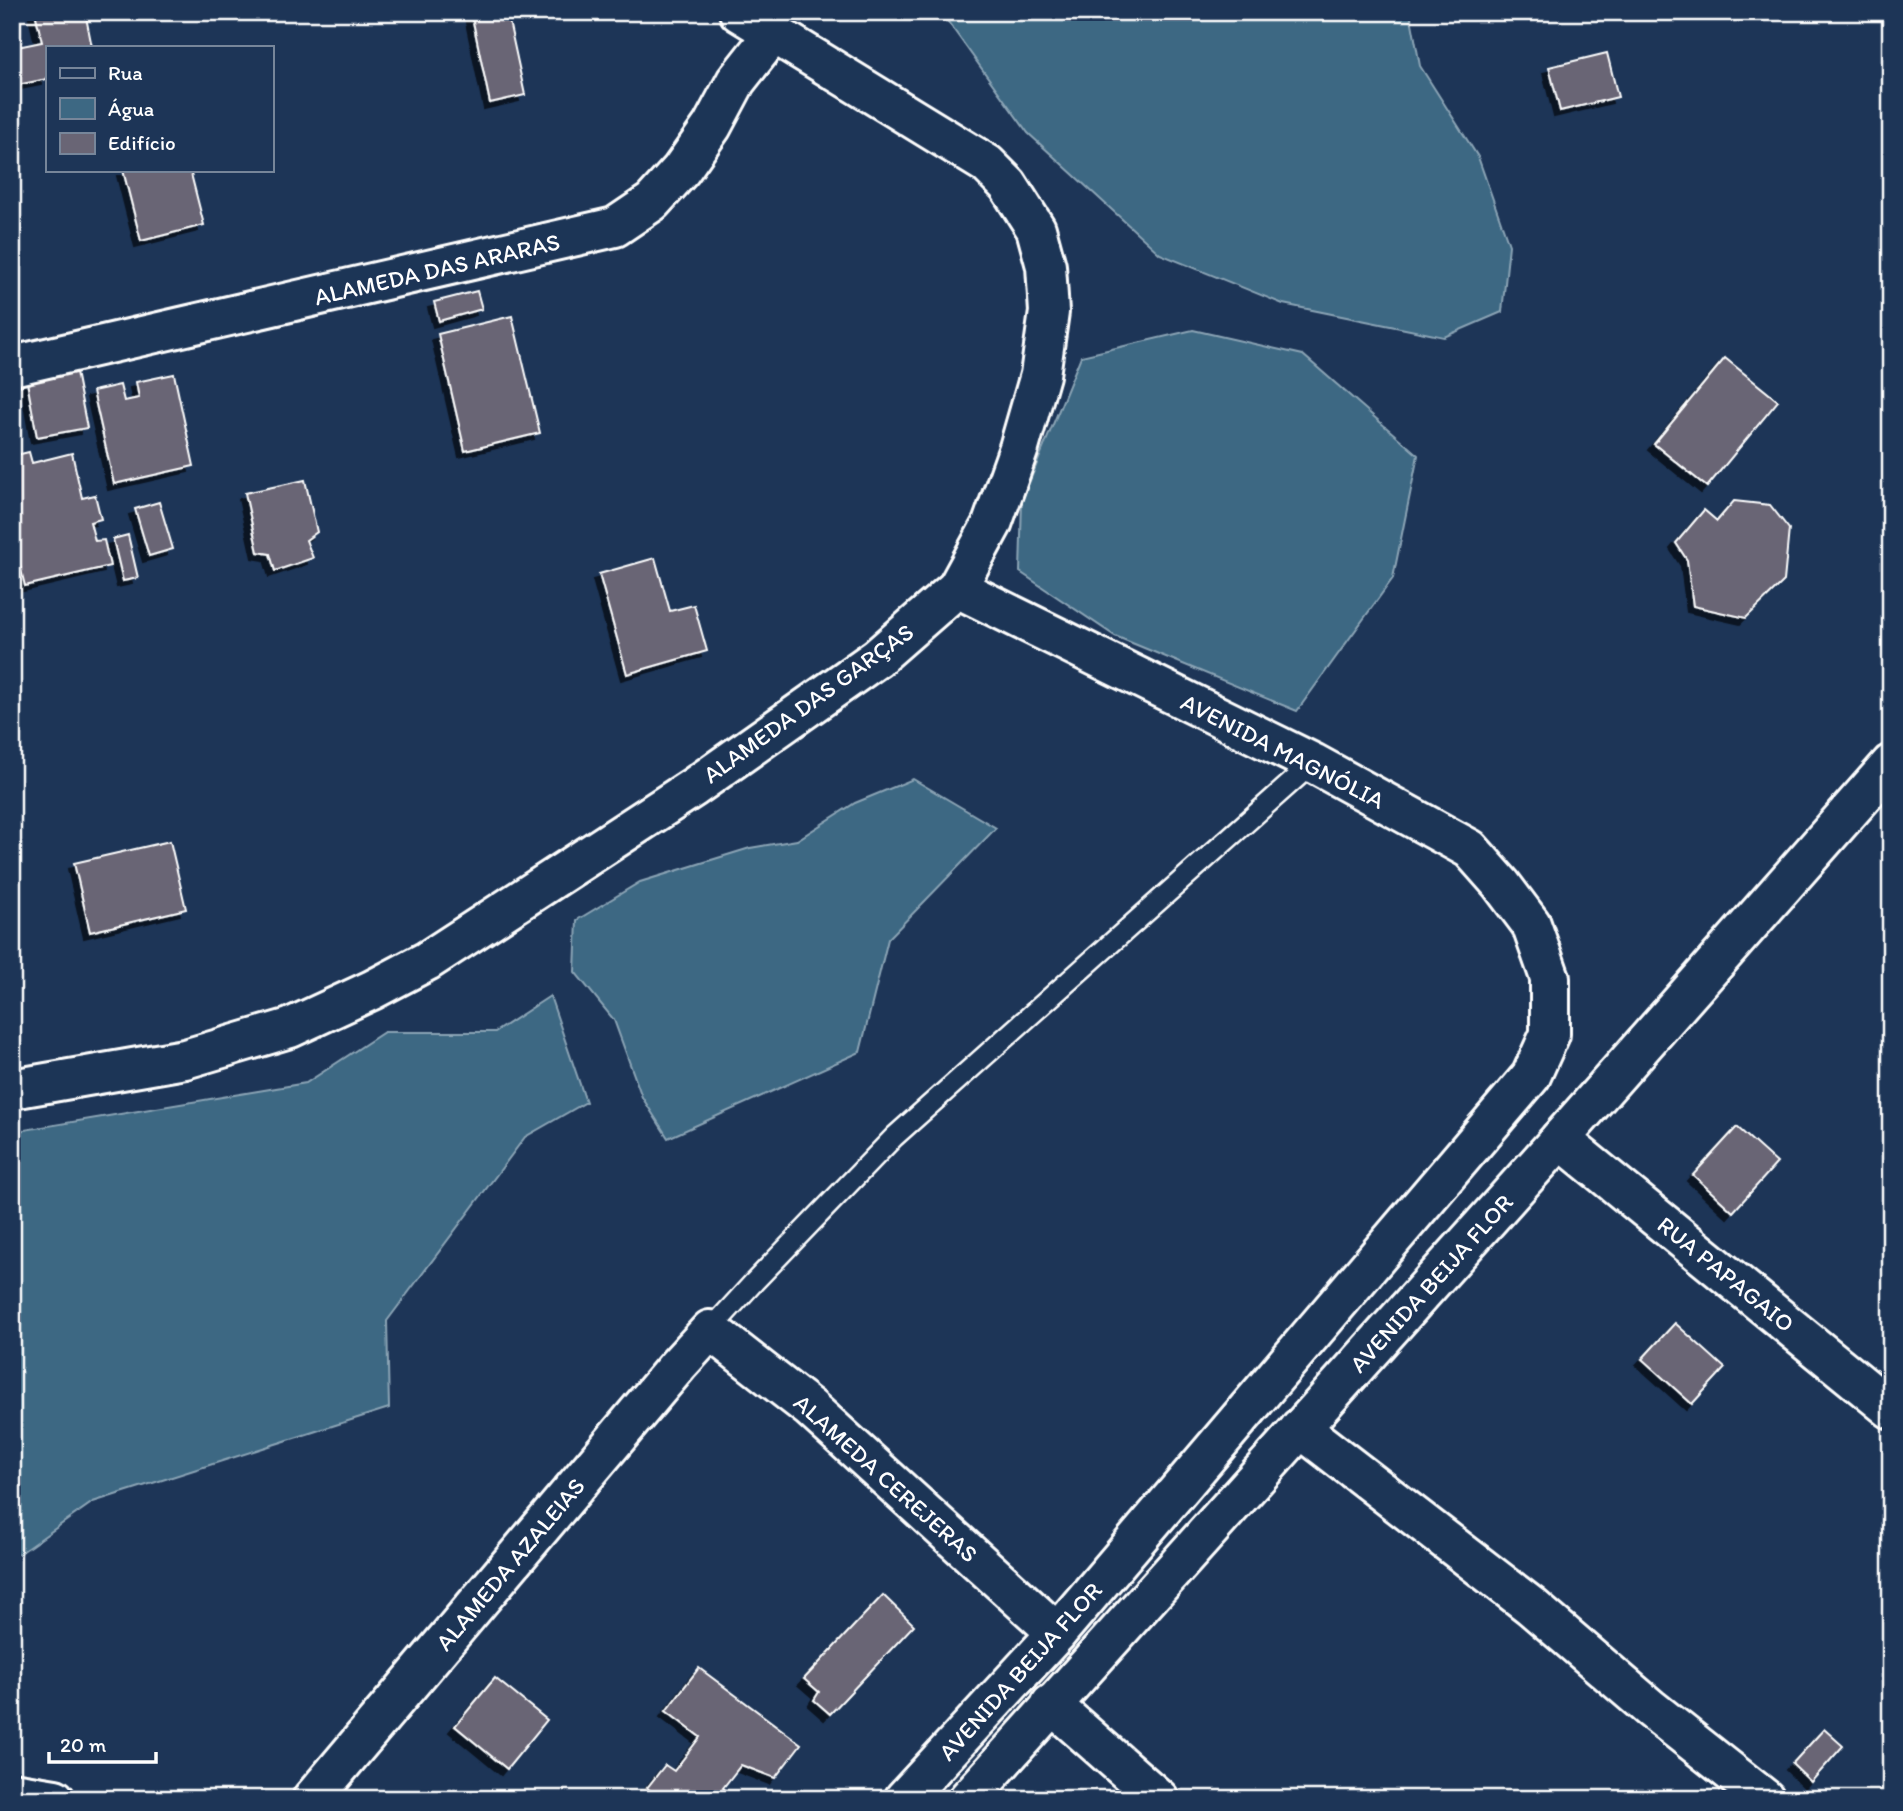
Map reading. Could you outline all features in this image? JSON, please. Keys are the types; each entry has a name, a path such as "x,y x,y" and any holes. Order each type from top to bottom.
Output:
{"street":[{"name":"ALAMEDA DAS GARÇAS","path":"12,1089 185,1059 290,1028 427,961 694,787 877,658 957,588 992,524 1019,448 1040,375 1049,312 1049,286 1039,236 1030,215 1008,185 987,164 739,12"},
{"name":"ALAMEDA DAS ARARAS","path":"12,366 615,227 652,202 681,170 712,126 736,80 773,34"},
{"name":"AVENIDA MAGNÓLIA","path":"957,588 1313,764 1470,849 1531,924 1550,978"},
{"name":"AVENIDA BEIJA FLOR","path":"968,1799 1560,1139 1891,764"},
{"name":"AVENIDA BEIJA FLOR","path":"904,1799 1057,1633 1531,1076 1550,1034 1550,978"},
{"name":"RUA PAPAGAIO","path":"1560,1139 1891,1409"},
{"name":"ALAMEDA CEREJERAS","path":"710,1331 810,1408 1057,1633"},
{"name":"ALAMEDA AZALEIAS","path":"312,1799 678,1365 710,1331"},
{"path":"1300,1428 1531,1606 1650,1708 1765,1799"},
{"path":"1051,1704 1158,1799"},
{"path":"12,1792 55,1799"}],"lane":[{"path":"710,1331 894,1137 1313,764"}],"water":[{"path":"941,12 1410,12 1420,66 1478,157 1509,245 1502,312 1444,337 1283,304 1160,254 1028,133"},
{"path":"1193,330 1303,355 1418,455 1393,578 1297,711 1115,636 1020,572 1022,500 1081,356"},
{"path":"913,779 996,828 888,939 860,1052 668,1138 642,1097 614,1020 575,972 577,920 640,882 750,848 797,840 855,803"},
{"path":"550,996 586,1102 525,1137 387,1321 389,1408 93,1502 19,1554 12,1553 12,1132 306,1083 384,1032 495,1032"}],"building":[{"path":"35,12 85,12 92,46 46,46 46,79 12,86 12,48 42,42"},
{"path":"471,12 507,12 525,95 490,103"},
{"path":"1607,53 1618,97 1560,111 1549,67"},
{"path":"124,172 191,172 204,225 141,241"},
{"path":"477,291 482,309 439,321 434,302"},
{"path":"512,316 540,433 465,451 438,334"},
{"path":"1725,358 1778,401 1707,487 1654,444"},
{"path":"76,372 87,428 37,437 27,382"},
{"path":"174,374 194,466 114,484 93,391 120,385 124,401 139,398 136,382"},
{"path":"29,452 32,463 72,453 82,498 95,495 101,519 90,522 95,541 104,540 110,566 25,586 12,534 12,478 15,477 12,456"},
{"path":"305,480 317,532 306,540 313,558 275,571 270,554 258,552 245,493"},
{"path":"1734,501 1770,505 1789,529 1784,581 1746,618 1693,606 1687,560 1676,543 1704,510 1717,521"},
{"path":"159,502 173,549 149,556 135,509"},
{"path":"128,535 138,578 123,581 113,539"},
{"path":"655,558 670,611 694,605 707,651 627,674 599,574"},
{"path":"170,841 186,909 90,932 74,863"},
{"path":"1737,1127 1777,1163 1733,1212 1693,1175"},
{"path":"1675,1323 1725,1368 1692,1404 1642,1359"},
{"path":"883,1595 914,1625 830,1714 814,1700 819,1692 804,1679"},
{"path":"699,1668 801,1744 775,1778 741,1765 723,1788 731,1794 727,1799 651,1799 655,1794 647,1788 665,1765 674,1771 700,1737 666,1711"},
{"path":"495,1678 547,1720 507,1769 455,1726"},
{"path":"1824,1729 1843,1746 1811,1782 1792,1764"}]}
